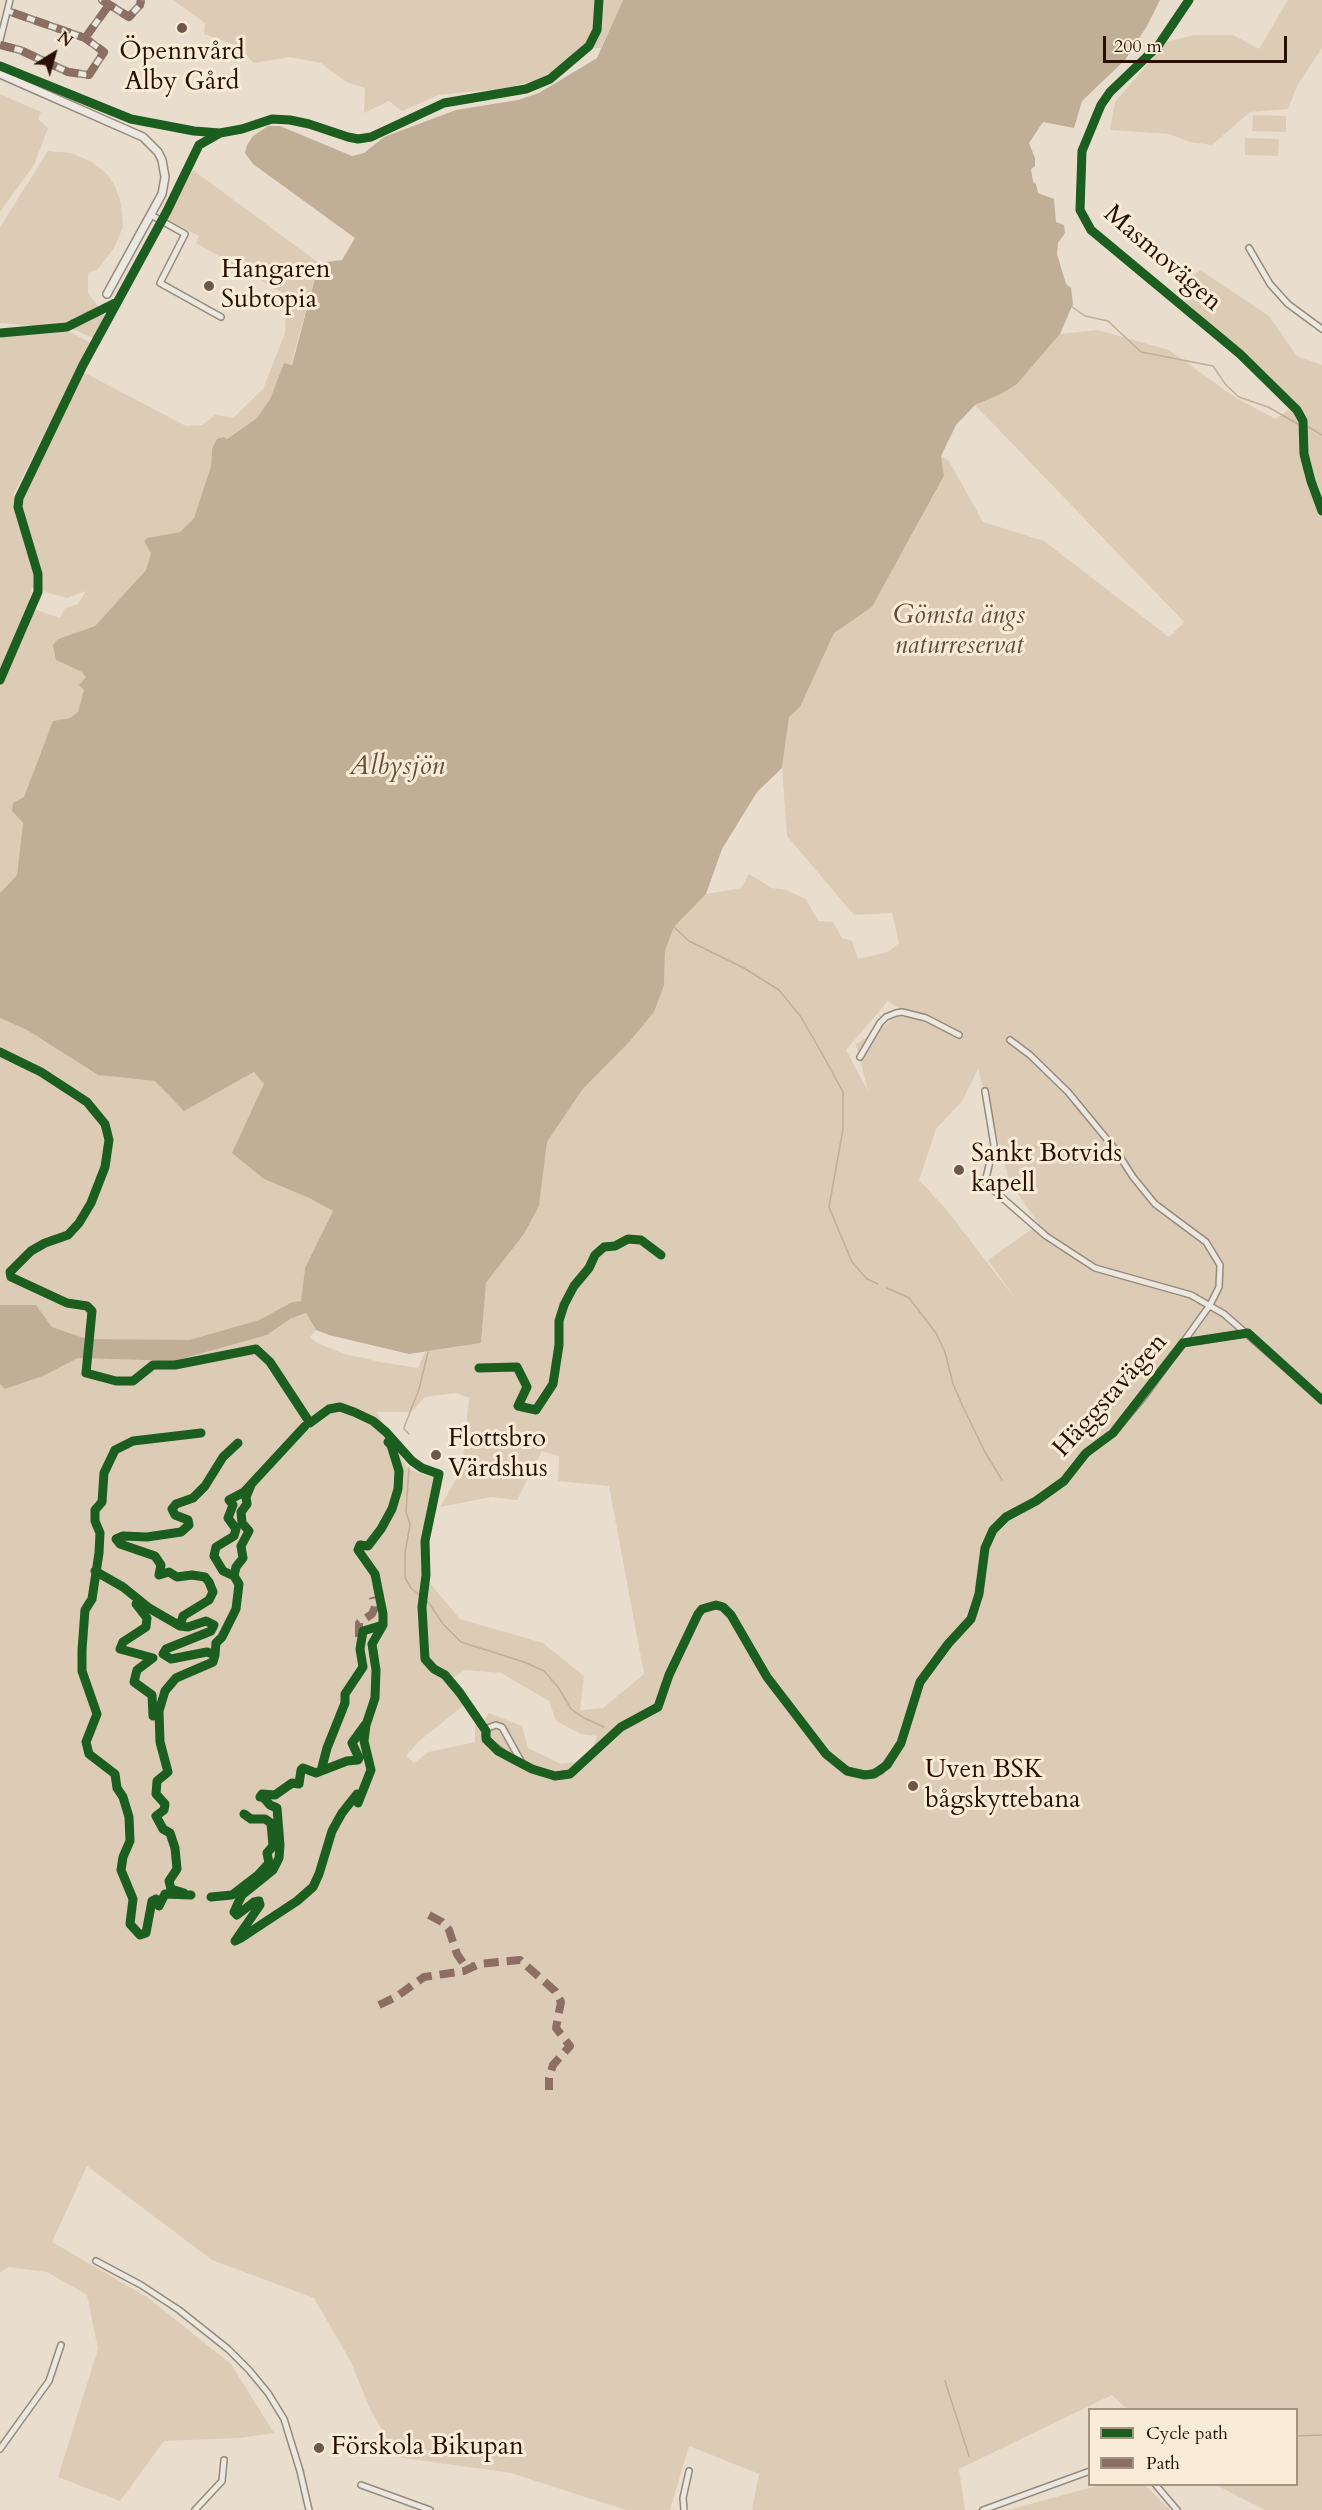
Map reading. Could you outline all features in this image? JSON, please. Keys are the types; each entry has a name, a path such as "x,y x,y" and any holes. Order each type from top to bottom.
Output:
{"street":[{"path":"8,10 85,38 104,52 89,75 68,72 0,43 10,0"},
{"path":"102,0 129,17 140,5 141,0"},
{"name":"Masmovägen","path":"1189,0 1154,51 1110,92 1101,105 1082,151 1080,210 1091,230 1240,354 1297,410 1303,422 1304,454 1309,475 1322,511"},
{"path":"85,38 109,5"},
{"path":"0,74 148,142 158,152 165,168 162,194 107,294"},
{"path":"151,215 185,234 160,283 221,317"},
{"path":"1249,248 1270,284 1288,304 1322,329"},
{"path":"860,1058 880,1023 886,1017 896,1013 902,1012 926,1018 959,1035"},
{"name":"Häggstavägen","path":"522,1762 532,1769 555,1776 570,1774 621,1727 658,1707 669,1675 698,1614 709,1606 723,1607 731,1615 767,1677 826,1755 847,1771 865,1775 881,1771 901,1743 920,1682 948,1644 971,1619 979,1594 985,1548 993,1530 1006,1517 1036,1501 1064,1481 1086,1453 1113,1433 1210,1305 1219,1287 1220,1265 1206,1242 1155,1203 1132,1177 1115,1149 1068,1092 1030,1055 1010,1040"},
{"path":"985,1091 994,1145 984,1181 1046,1236 1095,1268 1191,1295 1210,1305 1248,1333 1322,1400"},
{"name":"Häggstavägen","path":"1183,1343 1248,1333"},
{"path":"496,1725 502,1727 522,1762 498,1751 489,1742 485,1735 488,1728 496,1725"},
{"path":"96,2261 141,2285 179,2310 220,2342 249,2370 268,2393 284,2419 302,2477 309,2510"},
{"path":"0,2448 48,2381 61,2345"},
{"path":"0,2432 9,2433"},
{"path":"195,2510 222,2481 224,2460"},
{"path":"684,2510 683,2498 690,2471"},
{"path":"983,2510 1088,2471"},
{"path":"361,2485 430,2510"},
{"path":"1157,2486 1177,2510"}],"green space":[{"path":"173,0 623,0 601,48 582,48 541,79 506,88 439,95 402,111 389,101 364,113 365,88 346,82 321,63 290,57 254,63 235,45 204,34 205,23"},
{"path":"1288,0 1322,0 1322,48 1298,84 1288,109 1250,112 1212,145 1190,142 1169,134 1110,130 1115,102 1167,42 1193,35 1233,35 1259,49"},
{"path":"0,94 41,112 38,119 48,128 34,165 0,212"},
{"path":"1253,115 1286,116 1286,132 1252,131"},
{"path":"1245,138 1279,139 1278,156 1245,155"},
{"path":"48,151 71,153 92,162 107,174 115,186 121,203 123,227 114,248 98,269 88,273 88,293 106,317 95,339 66,326 45,327 0,323 0,227"},
{"path":"193,170 319,263 291,365 284,363 270,399 257,418 212,449 211,466 194,518 180,532 147,538 144,541 151,552 146,570 95,626 58,639 56,660 83,672 86,677 83,700 78,712 70,718 62,719 24,797 12,811 23,823 17,875 0,893 0,339 68,331 91,343 13,495 18,501 83,372 186,426 202,425 215,415 233,418 263,389 285,333 286,314 291,300 283,293 196,243 199,236 165,218","holes":["32,588 67,598 86,591 78,604 65,608 60,618 28,607"]},
{"name":"Gömsta ängs naturreservat","path":"1200,270 1269,316 1297,356 1322,365 1322,2510 1265,2510 1218,2486 1298,2486 1298,2408 1126,2408 1112,2395 959,2469 965,2510 752,2510 759,2474 689,2446 670,2510 626,2510 511,2473 397,2457 369,2407 351,2362 314,2298 212,2260 87,2166 52,2242 147,2297 231,2364 274,2433 240,2438 164,2441 120,2501 58,2477 98,2349 87,2295 47,2272 8,2267 0,2273 0,1384 5,1389 43,1376 78,1358 174,1361 267,1335 290,1319 306,1313 316,1330 310,1337 317,1343 345,1354 381,1362 418,1368 425,1352 481,1343 486,1283 524,1234 539,1206 547,1142 582,1090 630,1041 664,985 665,951 674,927 706,894 741,888 749,874 772,888 786,890 806,899 818,921 833,922 842,938 852,941 858,959 888,952 899,943 892,913 854,915 787,836 782,768 789,717 800,707 834,632 872,607 944,477 941,456 949,461 983,522 1044,541 1169,637 1184,622 975,405 1017,384 1060,334 1098,330 1169,350 1236,398 1276,419 1297,403 1175,292 1178,285","holes":["888,1001 904,1012 856,1044 868,1091 846,1050","978,1069 1010,1183 1039,1224 988,1260 1017,1301 945,1208 919,1180 936,1129 962,1101","456,1393 469,1398 462,1469 440,1507 491,1497 517,1500 542,1451 559,1456 558,1481 609,1486 644,1674 603,1708 580,1710 584,1676 543,1643 460,1619 423,1575 426,1524 434,1478 408,1469 377,1412 411,1412 425,1397","465,1670 501,1673 549,1701 556,1721 581,1734 597,1736 593,1748 575,1762 561,1764 528,1748 522,1726 489,1713 483,1722 453,1678","463,1706 475,1720 475,1742 429,1752 414,1763 406,1756 418,1742"]},
{"path":"0,1018 27,1030 98,1075 155,1081 184,1110 254,1072 264,1084 307,1197 333,1211 305,1268 301,1301 292,1302 259,1320 189,1340 120,1341 87,1339 52,1327 36,1305 0,1305"},
{"path":"1097,2486 1146,2486 1170,2510 1008,2510"}],"water":[{"name":"Albysjön","path":"623,0 1160,0 1147,26 1125,60 1082,101 1074,128 1043,122 1029,143 1035,158 1035,166 1031,169 1033,182 1036,184 1038,193 1054,199 1056,222 1064,225 1065,233 1058,243 1057,254 1066,284 1071,288 1073,304 1060,334 1017,384 975,405 956,425 941,456 944,476 872,607 834,633 800,707 789,717 782,768 757,792 722,849 706,894 674,927 665,951 664,985 654,1012 630,1041 582,1090 547,1142 539,1206 524,1234 486,1283 481,1343 409,1354 316,1330 306,1313 290,1319 267,1335 174,1361 78,1358 43,1376 5,1389 0,1384 0,1305 36,1305 52,1327 87,1339 189,1340 259,1320 292,1302 301,1301 305,1268 333,1211 264,1179 232,1153 264,1084 254,1072 184,1111 155,1081 98,1075 27,1030 0,1018 0,893 17,875 23,823 12,811 13,803 24,797 53,721 70,718 78,712 84,690 79,685 86,677 82,672 56,660 53,645 58,639 95,626 146,570 151,553 144,541 147,538 180,532 194,518 211,466 212,449 217,439 224,437 227,439 257,418 270,399 284,363 292,365 319,263 342,260 355,238 253,164 245,153 247,145 253,136 268,126 280,126 352,156 364,153 384,137 456,110 518,100 539,93 597,58"}],"waterway":[{"path":"1071,306 1085,316 1108,321 1141,352 1213,366 1226,385 1239,397 1268,407 1298,424"},
{"path":"1307,426 1322,435"},
{"path":"674,927 689,941 744,968 779,990 801,1017 824,1057 843,1092 843,1129 829,1207 852,1262 867,1279 878,1284"},
{"path":"887,1288 909,1298 936,1333 945,1352 953,1384 964,1409 986,1454 1002,1480"},
{"path":"409,1434 404,1429 419,1389 428,1352"},
{"path":"409,1468 406,1511 410,1525 405,1553 405,1578 411,1588 429,1603 443,1624 461,1642 524,1662 544,1671 558,1687 571,1709 604,1727"},
{"path":"945,2381 969,2456"},
{"path":"1298,2436 1322,2435"}],"marked path":[{"path":"102,0 129,17 140,5 141,0"},
{"path":"85,38 109,5"},
{"path":"0,45 20,50 68,72 89,75 104,52 85,38 8,11"},
{"path":"359,1637 359,1623 372,1614 375,1607 373,1597"},
{"path":"429,1915 442,1922 449,1930 457,1954 463,1963 473,1967"},
{"path":"379,2005 396,1997 424,1977 464,1971 479,1964 520,1960 555,1991 561,2002 556,2028 570,2046 553,2065 549,2078 549,2090"}],"cycle path":[{"path":"0,680 38,592 38,574 18,507 19,498 83,365 167,211 199,145 220,133 242,129 272,119 309,124 358,139 371,137 444,103 526,89 550,79 589,46 597,30 599,0"},
{"path":"1189,0 1158,46 1110,92 1101,105 1082,151 1080,210 1091,230 1240,354 1297,410 1303,421 1304,454 1322,511"},
{"path":"0,66 131,119 194,131 220,133"},
{"path":"0,333 67,327 115,303"},
{"path":"0,1052 41,1072 87,1102 105,1124 109,1140 105,1167 91,1203 79,1223 68,1235 31,1251 10,1272 11,1277 67,1303 87,1306 92,1311 86,1373 116,1381 133,1381 153,1365 175,1365 256,1349 270,1362 310,1423 329,1409 340,1407 354,1412 373,1421 412,1461 422,1468 439,1474 425,1541 426,1575 422,1607 425,1659 434,1669 445,1675 460,1693 486,1731 486,1739 498,1751 532,1769 555,1776 570,1774 621,1727 658,1707 669,1675 698,1614 702,1609 716,1605 723,1607 731,1615 767,1677 826,1754 847,1771 865,1775 874,1774 887,1765 901,1743 920,1682 948,1644 971,1619 979,1594 985,1548 993,1530 1006,1517 1036,1501 1064,1481 1086,1453 1113,1433 1183,1343 1248,1333 1322,1400"},
{"path":"479,1368 517,1367 527,1387 518,1406 536,1410 553,1384 559,1345 559,1321 564,1305 595,1255 604,1247 615,1246 628,1239 641,1240 661,1255"},
{"path":"215,1655 216,1643 222,1637 236,1609 239,1584 234,1576 223,1571 214,1556 216,1547 234,1536 236,1529 228,1518 233,1505 229,1500 244,1492 305,1426"},
{"path":"191,1895 165,1894 159,1906 156,1899 152,1901 146,1933 140,1935 130,1924 133,1899 121,1870 123,1857 130,1841 129,1817 123,1797 117,1788 115,1774 89,1754 86,1742 97,1714 82,1671 82,1650 85,1610 92,1599 99,1553 100,1533 95,1521 95,1510 102,1502 104,1473 115,1450 133,1441 201,1433"},
{"path":"260,1797 277,1808 279,1858 273,1870 242,1895 234,1912 237,1915 254,1902 259,1901 260,1905 235,1941 297,1901 313,1887 332,1831 357,1794 358,1803 371,1770 364,1741 366,1725 375,1698 376,1670 372,1644 383,1625 383,1614 375,1574 358,1550 360,1545 368,1546 381,1529 392,1509 398,1489 399,1471 388,1442"},
{"path":"180,1626 183,1616 209,1600 213,1592 209,1582 205,1577 192,1575 177,1577 169,1572 159,1575 161,1565 155,1556 120,1544 116,1539 123,1536 147,1537 181,1532 189,1525 188,1520 175,1515 172,1509 176,1504 193,1498 205,1486 223,1457 238,1443"},
{"path":"234,1576 236,1567 243,1558 241,1546 249,1531 242,1523 241,1512 247,1504 246,1497 251,1485"},
{"path":"95,1571 180,1626 188,1627 206,1621 214,1625 211,1631 166,1649 163,1654 171,1659 207,1652 215,1655 213,1662 176,1678 165,1691 159,1711 160,1742 168,1772 157,1781 156,1794 165,1804 164,1810 156,1816 163,1829 170,1833 175,1848 177,1869 169,1881 171,1889 184,1893"},
{"path":"136,1604 147,1618 146,1627 123,1642 120,1649 153,1658 137,1670 134,1682 152,1695 153,1716"},
{"path":"260,1797 262,1794 275,1795 292,1783 299,1784 303,1768 316,1773 321,1771 327,1748 345,1703 345,1694 363,1667 360,1649 363,1631 383,1625"},
{"path":"321,1771 347,1761 358,1760 352,1743 365,1725"},
{"path":"211,1897 232,1895 258,1875 269,1863 267,1853 273,1846 271,1823 265,1819 251,1819 244,1814"}],"place":[{"name":"Öpennvård Alby Gård","path":"182,28"},
{"name":"Hangaren Subtopia","path":"209,286"},
{"name":"Sankt Botvids kapell","path":"959,1170"},
{"name":"Flottsbro Värdshus","path":"436,1455"},
{"name":"Uven BSK bågskyttebana","path":"913,1786"},
{"name":"Förskola Bikupan","path":"319,2448"}]}
